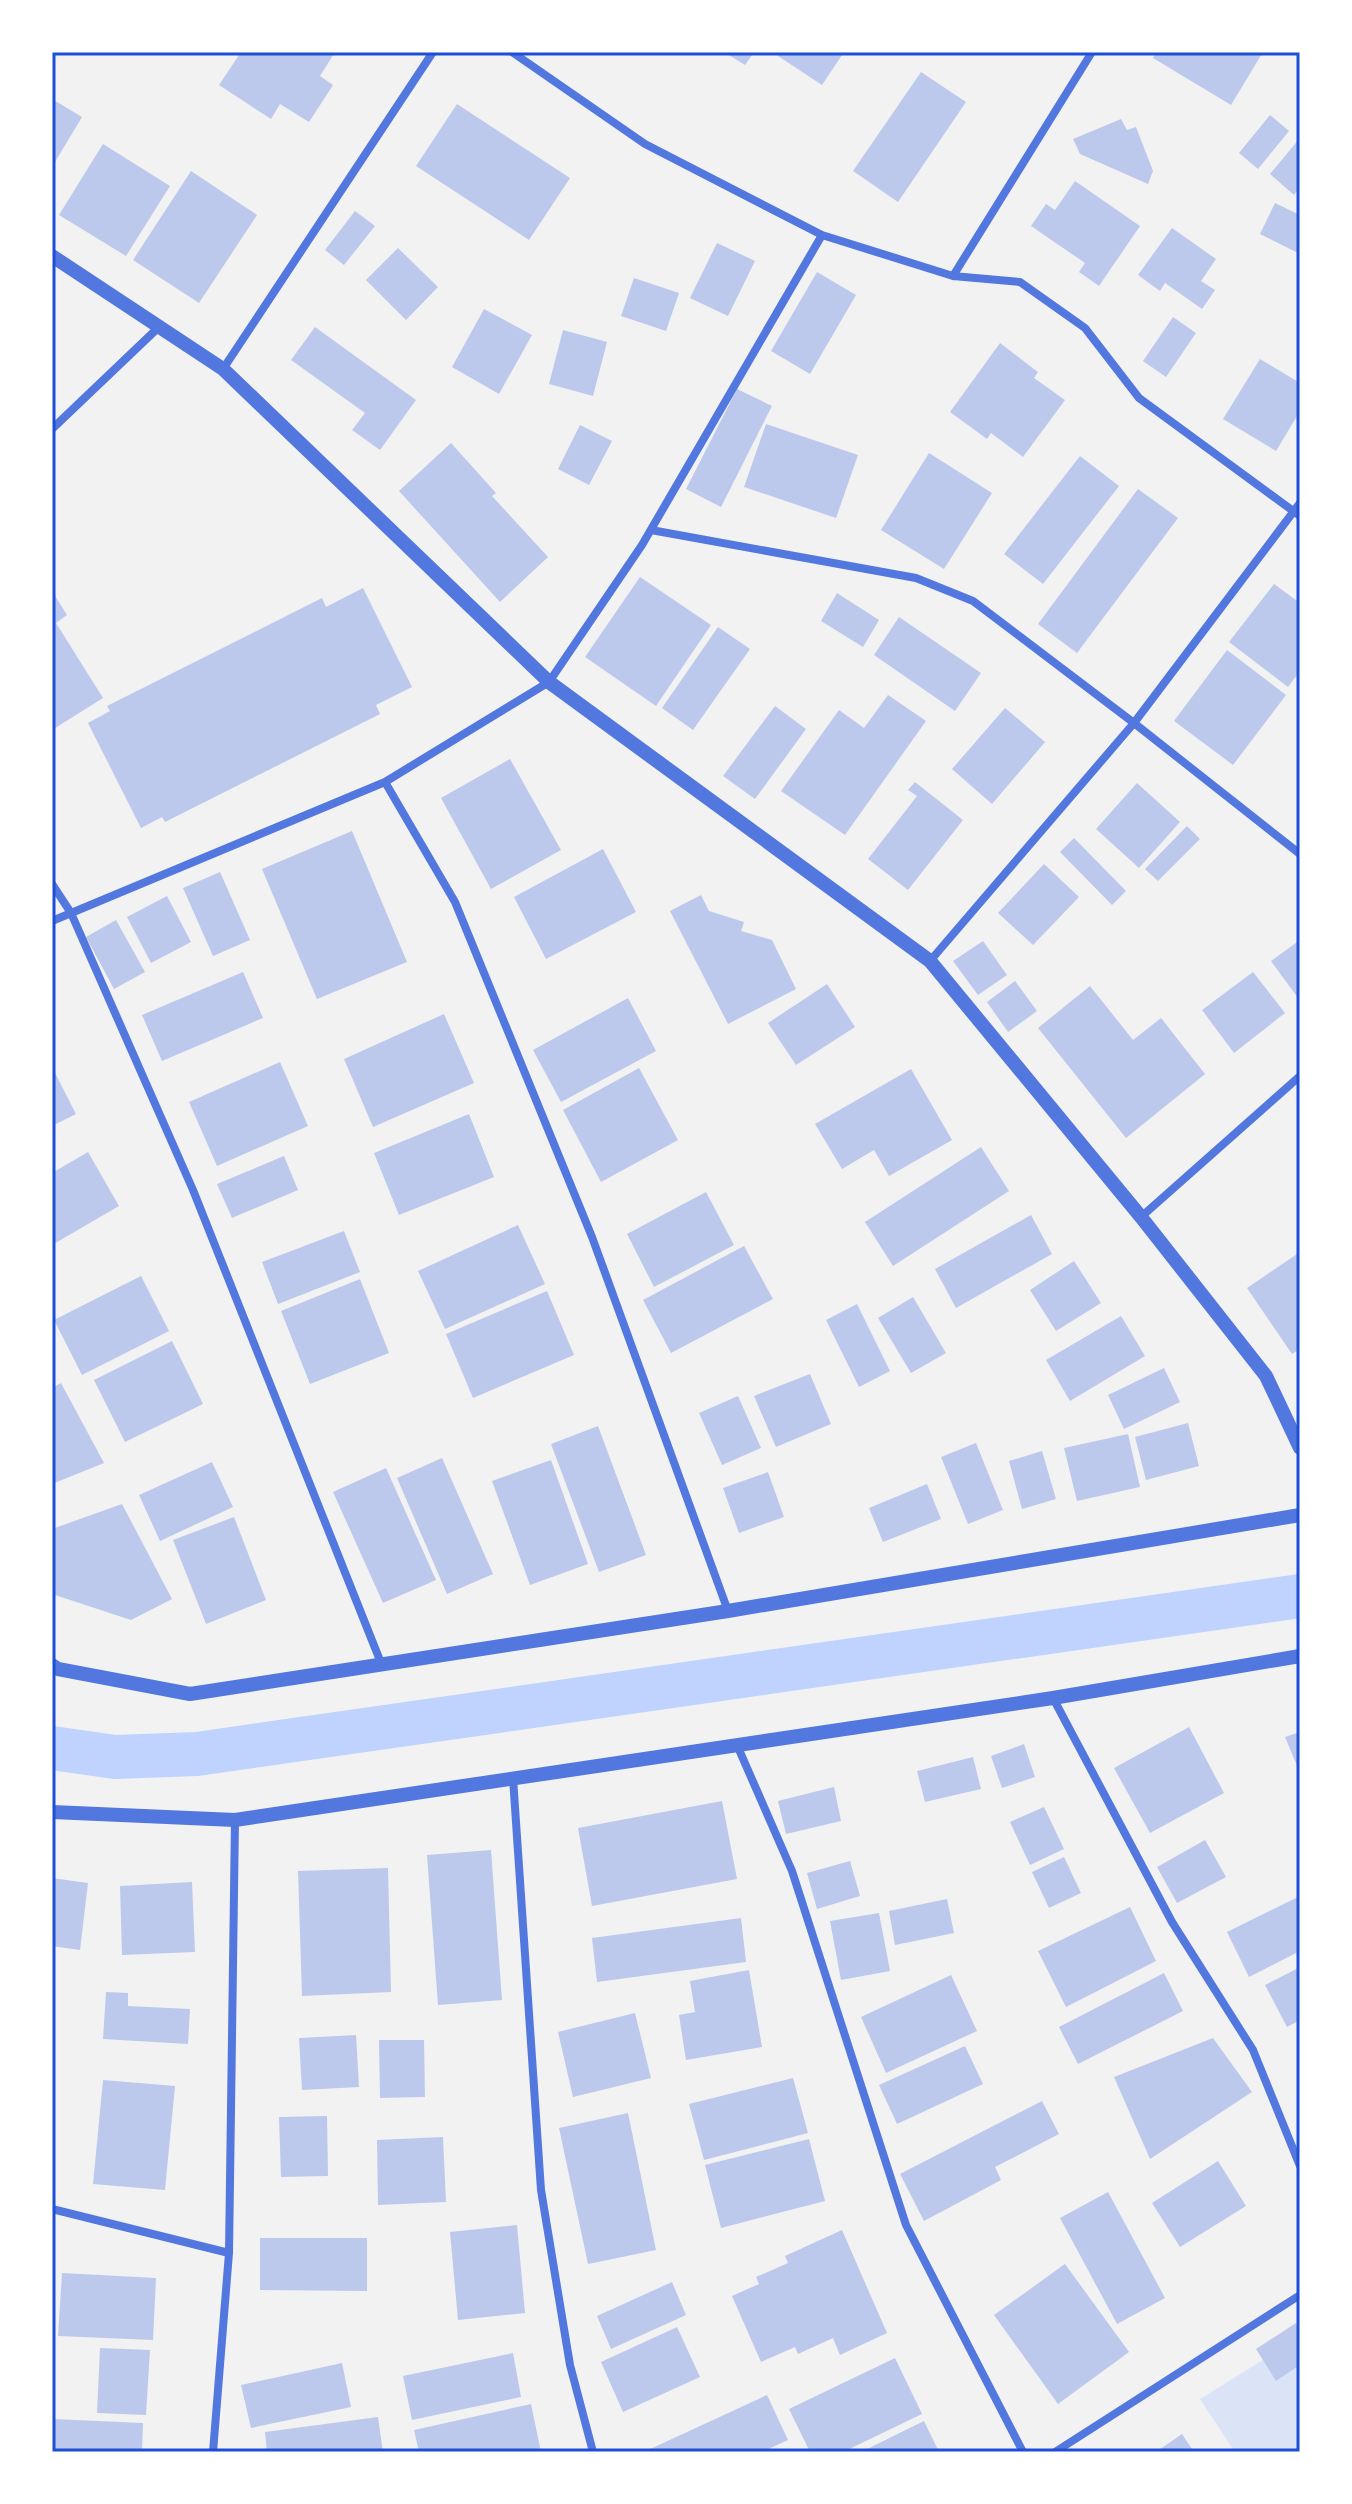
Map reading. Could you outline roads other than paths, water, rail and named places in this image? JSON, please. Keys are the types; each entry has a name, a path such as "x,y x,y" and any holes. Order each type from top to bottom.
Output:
{"street":[{"path":"223,369 433,52"},
{"path":"512,52 645,144 822,235 953,276 1020,282 1085,328 1139,398 1297,514"},
{"path":"953,276 1092,52"},
{"path":"52,921 385,782 549,682 651,530 822,235"},
{"path":"52,256 223,369 549,682 930,961 1141,1217 1266,1376 1300,1448"},
{"path":"52,429 160,326"},
{"path":"930,961 1134,723 1297,514 1300,503"},
{"path":"651,530 916,578 973,601 1300,854"},
{"path":"385,782 455,902 592,1237 728,1611"},
{"path":"52,884 71,913 193,1190 381,1663"},
{"path":"1141,1217 1300,1076"},
{"path":"52,1665 58,1669 190,1694 728,1611 1300,1515"},
{"path":"52,1812 235,1820 1053,1698 1300,1656"},
{"path":"1053,1698 1172,1922 1253,2050 1300,2166"},
{"path":"737,1745 792,1871 906,2225 1023,2452"},
{"path":"513,1778 541,2190 570,2365 593,2452"},
{"path":"213,2452 229,2253 235,1820"},
{"path":"52,2209 229,2253"},
{"path":"1055,2452 1300,2295"}],"waterway":[{"path":"52,1748 115,1757 197,1754 1300,1596"}]}
